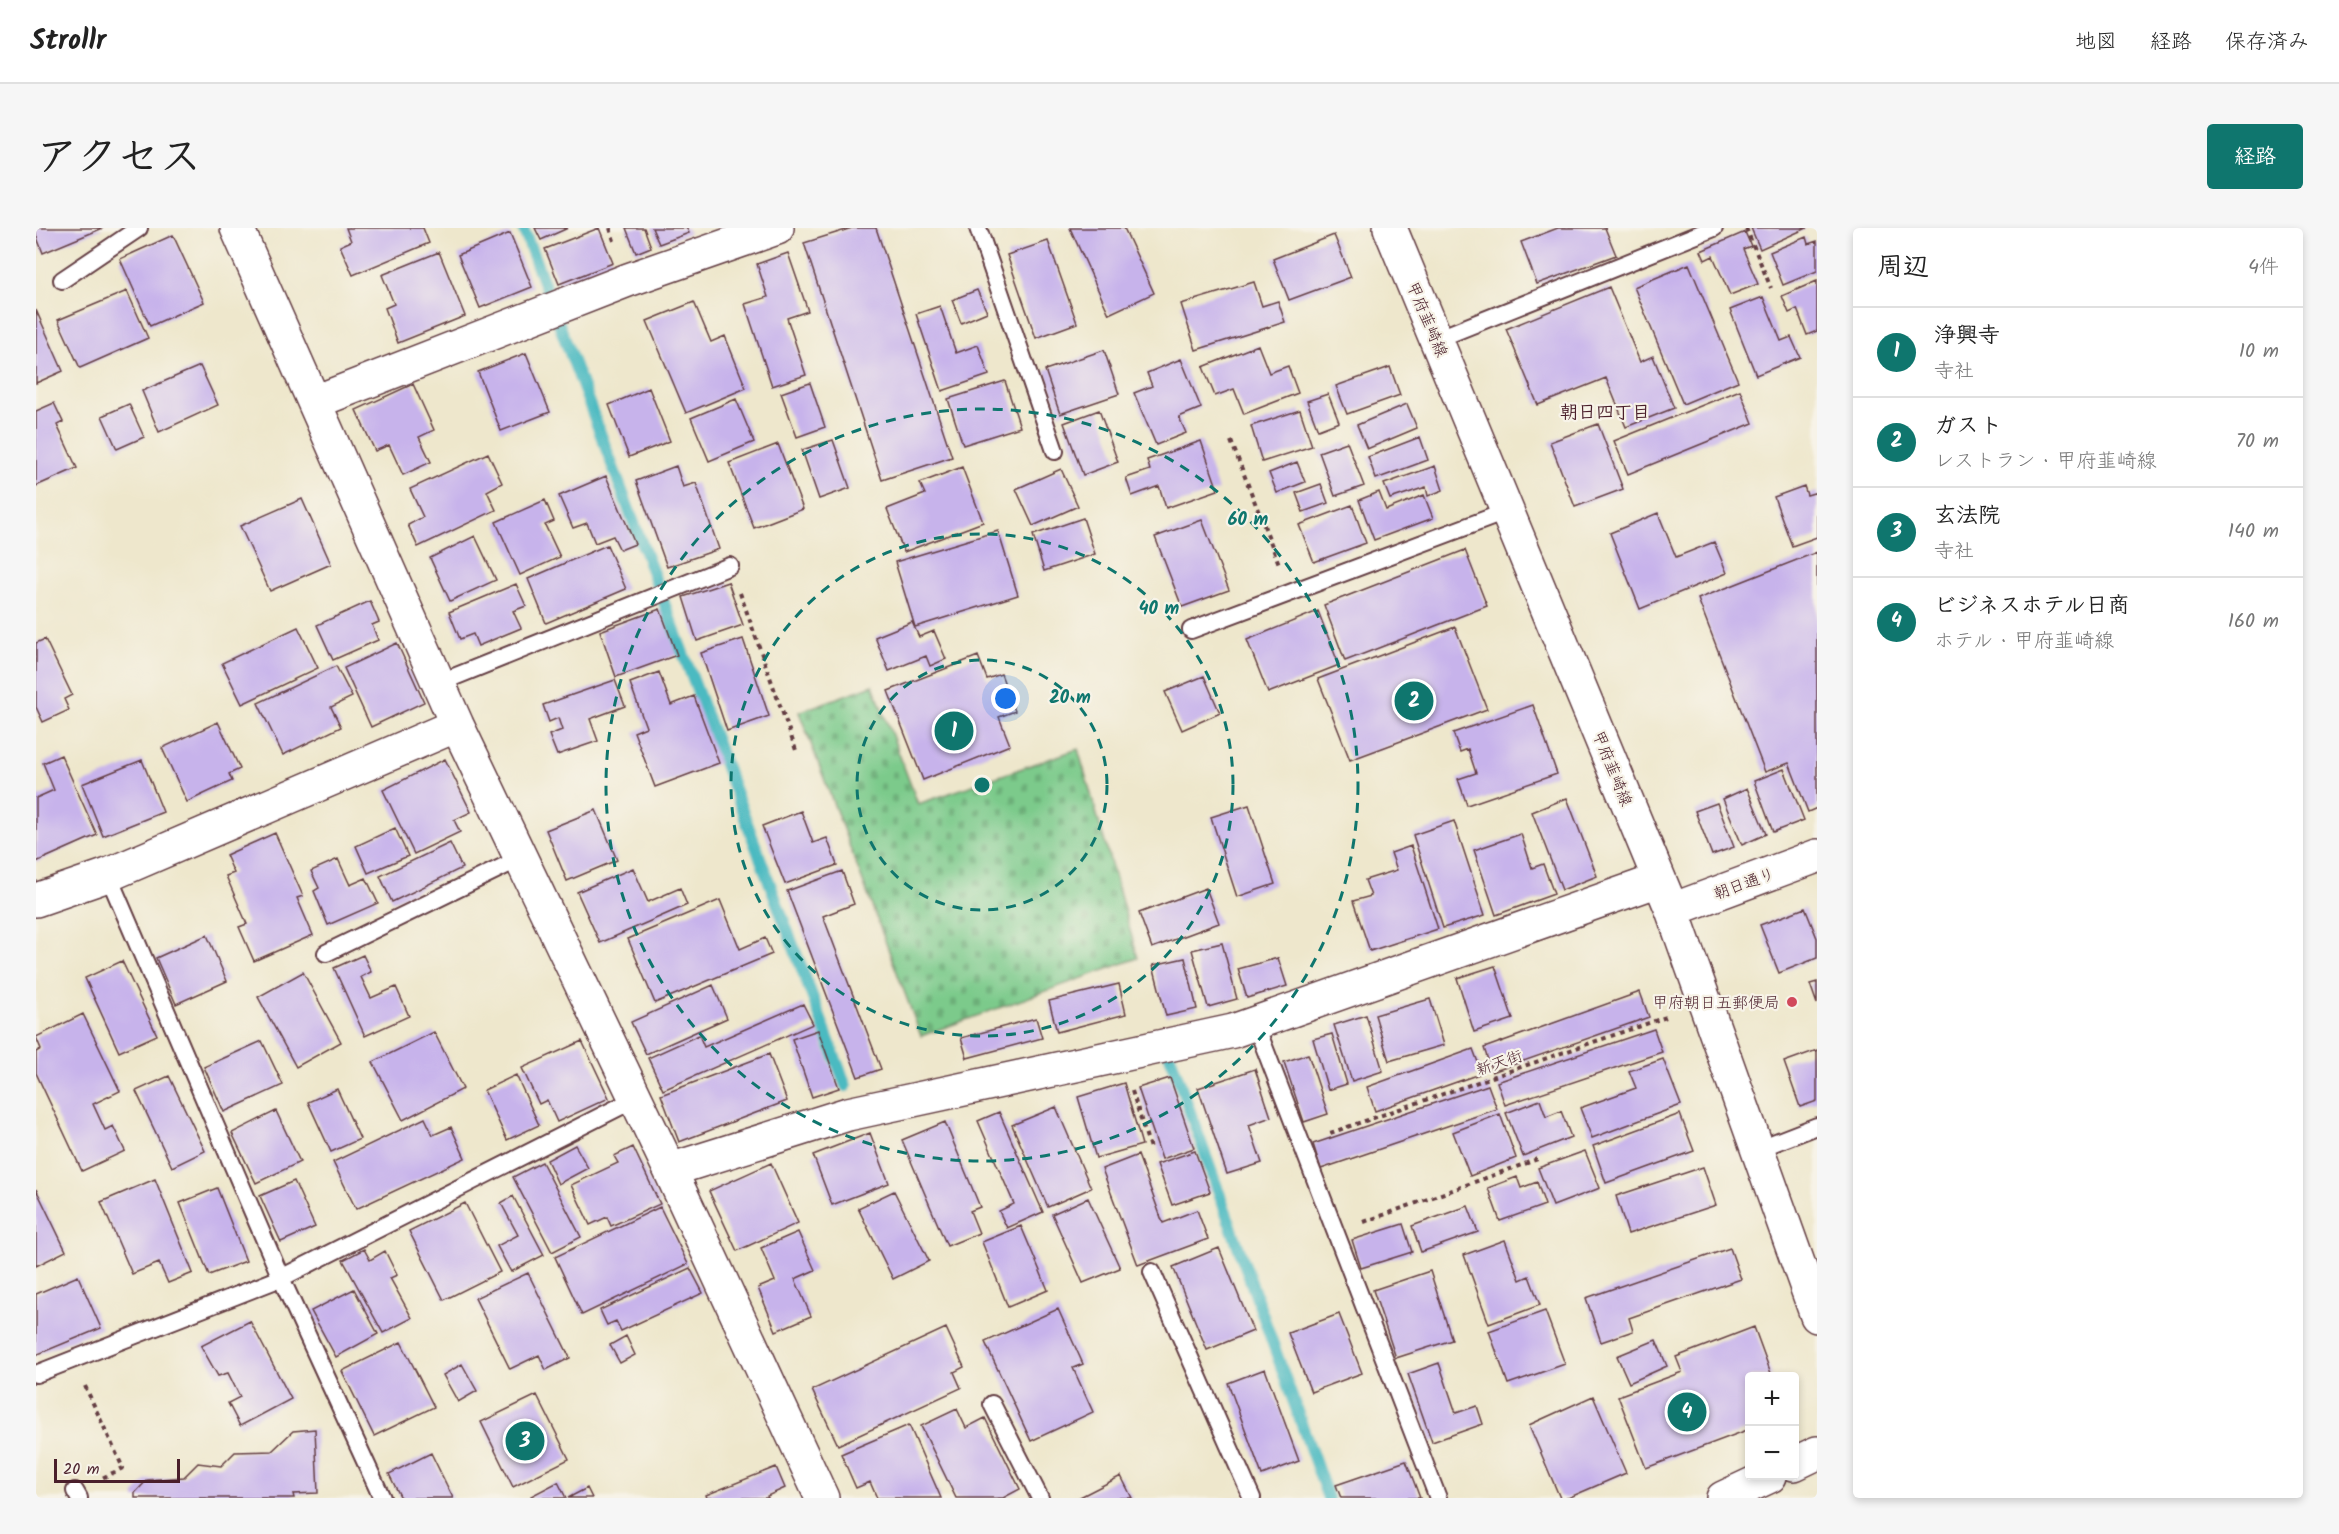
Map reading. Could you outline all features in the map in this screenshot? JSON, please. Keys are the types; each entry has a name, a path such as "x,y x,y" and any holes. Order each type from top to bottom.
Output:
{"street":[{"path":"237,228 457,725 822,1498"},
{"path":"315,402 628,280 777,228"},
{"name":"甲府韮崎線","path":"1390,228 1672,910 1817,1316"},
{"path":"36,900 108,875 457,725"},
{"name":"朝日通り","path":"1672,910 1817,856"},
{"path":"669,1170 848,1114 1233,1031 1659,880"},
{"path":"1799,1462 1817,1453"},
{"path":"1723,1498 1761,1480"}],"lane":[{"path":"62,280 139,228"},
{"path":"978,228 1055,451"},
{"path":"1437,339 1714,228"},
{"path":"1191,630 1508,511"},
{"path":"439,683 730,566"},
{"path":"326,953 521,858"},
{"path":"108,875 280,1278 382,1498"},
{"path":"1255,1023 1438,1498"},
{"path":"36,1374 280,1278 635,1099"},
{"path":"1758,1149 1817,1126"},
{"path":"1152,1272 1252,1498"},
{"path":"992,1404 1040,1498"}],"path":[{"path":"1746,228 1771,288"},
{"path":"1231,441 1290,593"},
{"path":"730,566 797,753"},
{"name":"新天街","path":"1301,1143 1705,1004"},
{"path":"1121,1055 1150,1148"},
{"path":"1335,1233 1538,1159"},
{"path":"72,1359 123,1468 77,1494"}],"green space":[{"path":"873,685 918,804 1078,749 1138,958 921,1036 799,712"}],"building":[{"path":"36,228 103,228 43,253 36,235"},
{"path":"346,228 423,228 429,243 353,275 340,246 351,241"},
{"path":"535,228 568,228 541,240"},
{"path":"599,228 613,263 559,284 545,249"},
{"path":"626,228 644,228 651,247 636,253"},
{"path":"652,228 687,228 689,233 659,244"},
{"path":"852,228 876,228 952,457 882,480 804,243"},
{"path":"1070,228 1124,228 1154,293 1109,314"},
{"path":"1558,228 1605,228 1616,255 1537,284 1521,242"},
{"path":"1751,228 1807,228 1760,249"},
{"path":"1745,232 1751,246 1743,249 1758,284 1730,295 1713,256 1705,260 1701,251"},
{"path":"510,233 532,287 480,308 458,255"},
{"path":"173,235 204,302 150,326 120,259"},
{"path":"1334,235 1351,277 1289,300 1273,259"},
{"path":"1806,237 1808,244 1817,241 1817,271 1783,285 1770,252"},
{"path":"1048,241 1077,323 1036,338 1007,255"},
{"path":"439,252 465,316 398,343 385,308 394,304 382,275"},
{"path":"788,253 808,311 787,318 806,375 772,386 745,304 768,297 757,264"},
{"path":"1689,264 1738,381 1683,404 1634,287"},
{"path":"1817,281 1817,331 1807,335 1797,309 1789,313 1782,296"},
{"path":"1254,282 1262,306 1278,301 1285,322 1196,350 1181,304"},
{"path":"1609,287 1640,362 1653,356 1674,408 1626,427 1606,378 1538,405 1506,329"},
{"path":"977,290 987,312 961,323 952,300"},
{"path":"127,291 148,338 80,368 58,320"},
{"path":"1763,297 1781,341 1791,337 1800,357 1756,375 1730,310"},
{"path":"694,302 711,342 725,336 746,388 686,413 647,321"},
{"path":"940,306 956,353 978,345 989,375 942,391 916,314"},
{"path":"36,310 63,371 36,383"},
{"path":"1258,345 1269,373 1288,366 1298,393 1244,414 1234,389 1215,396 1203,367"},
{"path":"1104,350 1119,394 1060,414 1045,370"},
{"path":"526,353 550,412 501,431 478,372"},
{"path":"1181,359 1201,408 1179,417 1186,433 1156,445 1134,393 1152,386 1147,373"},
{"path":"200,366 218,405 159,432 142,391"},
{"path":"1390,367 1400,395 1347,414 1336,386"},
{"path":"1005,381 1020,427 963,445 948,399"},
{"path":"810,383 825,427 797,437 781,393"},
{"path":"413,384 434,430 419,437 431,462 403,475 389,445 375,451 356,410"},
{"path":"649,388 670,441 629,457 609,405"},
{"path":"1740,390 1753,423 1628,474 1614,441"},
{"path":"1328,394 1339,422 1318,430 1307,401"},
{"path":"736,399 754,442 709,461 691,418"},
{"path":"54,403 63,422 57,425 77,468 36,486 36,411"},
{"path":"129,404 144,437 117,449 102,416"},
{"path":"1407,404 1417,428 1367,449 1357,425"},
{"path":"1099,410 1118,462 1083,475 1064,423"},
{"path":"1300,410 1312,446 1262,462 1251,426"},
{"path":"1598,424 1623,489 1575,507 1550,442"},
{"path":"1420,437 1428,460 1376,479 1368,457"},
{"path":"833,440 850,488 819,499 802,450"},
{"path":"1201,441 1218,490 1166,508 1159,486 1132,496 1126,478 1150,470 1147,460"},
{"path":"1347,442 1364,486 1335,496 1319,452"},
{"path":"778,444 803,509 754,528 729,463"},
{"path":"488,453 502,483 487,491 496,510 418,547 408,525 423,517 410,489"},
{"path":"1297,462 1305,482 1277,493 1269,473"},
{"path":"676,466 683,487 696,483 719,549 667,567 636,481"},
{"path":"1435,466 1443,490 1428,496 1426,487 1390,499 1384,484"},
{"path":"962,467 983,522 904,552 887,509 925,494 920,483"},
{"path":"1061,469 1078,506 1033,526 1016,489"},
{"path":"606,476 635,544 620,550 613,536 595,543 587,523 573,528 559,496"},
{"path":"1321,484 1328,503 1303,512 1296,493"},
{"path":"1804,486 1807,495 1817,492 1817,537 1792,546 1774,497"},
{"path":"1379,492 1386,510 1424,495 1433,518 1374,540 1359,500"},
{"path":"302,499 331,564 270,591 240,526"},
{"path":"545,500 554,521 545,525 560,557 520,575 496,522"},
{"path":"1352,505 1366,543 1314,562 1299,525"},
{"path":"1658,513 1676,557 1714,542 1727,573 1640,609 1610,533"},
{"path":"1083,518 1095,554 1044,571 1033,535"},
{"path":"1202,520 1229,590 1182,607 1155,537"},
{"path":"998,531 1018,595 915,627 895,562"},
{"path":"475,536 496,580 450,601 430,558"},
{"path":"607,545 626,589 546,623 528,579"},
{"path":"1465,550 1487,606 1345,661 1324,605"},
{"path":"1817,552 1817,808 1808,812 1789,763 1765,772 1698,599"},
{"path":"728,582 743,625 697,641 683,597"},
{"path":"516,584 526,606 513,611 521,628 478,646 473,634 460,639 449,612"},
{"path":"370,601 379,622 372,625 378,640 333,660 317,625"},
{"path":"660,609 677,655 616,677 600,631"},
{"path":"1318,611 1339,665 1268,693 1247,640"},
{"path":"912,622 919,637 934,631 946,659 930,666 926,656 889,671 875,637"},
{"path":"298,627 318,668 242,704 222,663"},
{"path":"1455,627 1487,709 1350,760 1318,679"},
{"path":"45,639 72,695 64,699 69,710 43,722 36,707 36,643"},
{"path":"743,639 769,716 727,731 701,653"},
{"path":"397,643 424,702 371,727 344,668"},
{"path":"978,656 987,679 1001,674 1015,711 999,717 1010,745 923,780 888,691"},
{"path":"336,666 352,697 331,707 341,727 283,755 258,703"},
{"path":"659,672 671,705 694,696 719,763 655,787 634,732 646,727 630,683"},
{"path":"1204,676 1220,713 1182,730 1165,692"},
{"path":"615,680 625,706 590,719 598,741 557,755 549,735 562,730 558,718 549,722 543,705"},
{"path":"1533,705 1557,774 1467,805 1458,779 1476,773 1468,749 1460,752 1453,733"},
{"path":"218,722 240,769 229,774 232,781 187,802 162,748"},
{"path":"61,755 97,835 36,862 36,798 54,790 43,763"},
{"path":"445,759 471,812 454,820 460,832 414,854 383,790"},
{"path":"142,760 163,812 103,836 82,784"},
{"path":"1784,769 1804,820 1773,832 1754,781"},
{"path":"1747,788 1766,834 1742,845 1723,799"},
{"path":"1567,798 1597,876 1562,890 1532,812"},
{"path":"1717,803 1734,847 1712,855 1695,811"},
{"path":"1249,805 1275,884 1237,897 1211,817"},
{"path":"596,810 617,860 567,881 546,830"},
{"path":"801,811 813,843 827,838 837,865 785,884 762,826"},
{"path":"1454,821 1485,915 1443,928 1413,835"},
{"path":"395,828 408,856 368,873 356,846"},
{"path":"275,833 303,896 297,898 313,935 254,961 239,927 247,924 226,876 234,873 226,855"},
{"path":"1521,834 1532,868 1543,864 1554,894 1496,915 1474,850"},
{"path":"450,843 462,868 392,902 380,876"},
{"path":"1411,846 1438,929 1370,951 1353,901 1371,896 1365,880 1397,870 1391,853"},
{"path":"338,859 350,885 366,878 378,903 328,925 314,891 319,888 311,871"},
{"path":"633,868 648,902 680,888 687,905 600,943 577,892"},
{"path":"842,871 854,904 823,916 881,1069 858,1077 787,891"},
{"path":"1206,888 1219,923 1152,948 1139,913"},
{"path":"720,900 740,949 765,938 772,954 655,1003 628,939"},
{"path":"1805,908 1817,938 1817,958 1779,973 1760,925"},
{"path":"207,935 227,981 176,1004 156,958"},
{"path":"1222,943 1237,999 1208,1007 1192,950"},
{"path":"363,955 371,972 361,977 371,998 396,987 409,1016 365,1036 334,968"},
{"path":"1185,958 1197,1009 1166,1016 1153,965"},
{"path":"1278,958 1287,986 1247,998 1238,969"},
{"path":"122,961 157,1035 119,1052 85,978"},
{"path":"1495,966 1513,1019 1474,1032 1457,978"},
{"path":"303,972 341,1042 296,1067 258,997"},
{"path":"1817,982 1817,1004 1810,984"},
{"path":"1119,984 1126,1014 1057,1032 1049,1001"},
{"path":"713,985 727,1018 646,1054 631,1022"},
{"path":"1640,992 1649,1017 1492,1072 1484,1048"},
{"path":"1430,999 1444,1045 1389,1061 1375,1015"},
{"path":"803,1004 813,1024 663,1090 648,1058 699,1035 704,1047"},
{"path":"83,1014 120,1091 93,1104 105,1130 113,1126 125,1151 82,1171 36,1073 36,1052 41,1049 36,1037"},
{"path":"1366,1015 1383,1071 1352,1081 1334,1025"},
{"path":"1036,1018 1042,1038 967,1058 961,1038"},
{"path":"1654,1029 1662,1052 1505,1105 1497,1082"},
{"path":"818,1030 839,1088 812,1097 792,1039"},
{"path":"434,1032 463,1089 403,1120 373,1062"},
{"path":"1332,1034 1347,1084 1328,1090 1313,1039"},
{"path":"262,1041 283,1085 224,1112 204,1067"},
{"path":"582,1041 609,1098 557,1122 547,1100 539,1104 522,1068"},
{"path":"1473,1049 1482,1073 1375,1111 1367,1087"},
{"path":"1817,1050 1817,1101 1800,1107 1784,1062"},
{"path":"769,1054 787,1101 679,1142 661,1095"},
{"path":"1308,1054 1328,1114 1304,1122 1284,1062"},
{"path":"1663,1059 1681,1105 1592,1138 1580,1108 1636,1088 1629,1071"},
{"path":"1255,1069 1271,1117 1249,1125 1262,1163 1227,1174 1198,1088"},
{"path":"516,1075 539,1125 507,1140 484,1090"},
{"path":"169,1076 205,1151 172,1167 136,1091"},
{"path":"1170,1078 1194,1148 1162,1159 1138,1088"},
{"path":"1124,1083 1142,1145 1096,1158 1078,1097"},
{"path":"1488,1085 1497,1109 1321,1169 1313,1144"},
{"path":"337,1089 360,1139 331,1152 308,1102"},
{"path":"1540,1100 1546,1117 1561,1111 1571,1137 1523,1156 1506,1113"},
{"path":"1056,1107 1091,1188 1048,1207 1012,1125"},
{"path":"276,1111 300,1162 256,1183 232,1133"},
{"path":"999,1112 1043,1212 1007,1228 999,1211 1014,1204 978,1121"},
{"path":"1500,1114 1516,1158 1470,1176 1453,1132"},
{"path":"1680,1114 1694,1151 1606,1183 1593,1146"},
{"path":"425,1118 433,1135 451,1127 465,1158 356,1209 333,1162"},
{"path":"945,1122 980,1207 970,1211 979,1233 947,1246 902,1140"},
{"path":"870,1133 889,1183 832,1205 813,1155"},
{"path":"575,1145 588,1168 558,1184 547,1160"},
{"path":"633,1147 660,1204 611,1226 607,1217 590,1225 571,1185 618,1163 614,1156"},
{"path":"1195,1151 1210,1192 1172,1205 1157,1164"},
{"path":"1585,1151 1600,1188 1553,1206 1538,1168"},
{"path":"1138,1155 1163,1223 1197,1210 1208,1239 1138,1265 1102,1169"},
{"path":"542,1162 581,1237 552,1252 513,1177"},
{"path":"771,1163 798,1223 737,1251 709,1191"},
{"path":"1703,1167 1716,1205 1628,1234 1616,1196"},
{"path":"1517,1177 1521,1188 1537,1182 1545,1205 1500,1221 1488,1188"},
{"path":"155,1179 193,1273 168,1283 159,1263 132,1274 101,1202"},
{"path":"294,1181 315,1227 281,1242 260,1196"},
{"path":"217,1188 246,1261 209,1275 180,1203"},
{"path":"36,1189 66,1251 36,1266"},
{"path":"894,1191 929,1261 893,1279 858,1208"},
{"path":"513,1196 544,1255 511,1272 497,1246 518,1235 501,1203"},
{"path":"1088,1198 1120,1268 1083,1283 1052,1214"},
{"path":"465,1203 500,1272 444,1300 409,1231"},
{"path":"1468,1206 1478,1232 1421,1252 1412,1226"},
{"path":"660,1207 688,1264 582,1315 555,1257"},
{"path":"1403,1224 1412,1252 1361,1268 1352,1240"},
{"path":"1021,1226 1048,1290 1008,1307 982,1242"},
{"path":"798,1232 815,1270 795,1279 811,1316 776,1331 758,1288 775,1281 761,1248"},
{"path":"1505,1240 1520,1280 1529,1276 1540,1305 1489,1324 1464,1255"},
{"path":"1219,1248 1253,1331 1207,1350 1173,1267"},
{"path":"1730,1248 1741,1279 1629,1318 1633,1331 1601,1342 1586,1298"},
{"path":"364,1249 370,1260 385,1251 397,1275 390,1278 412,1318 383,1333 343,1260"},
{"path":"690,1268 703,1293 621,1331 616,1321 607,1325 600,1310"},
{"path":"1430,1271 1452,1340 1396,1358 1373,1290"},
{"path":"528,1273 570,1358 546,1370 539,1355 510,1369 475,1298"},
{"path":"78,1276 101,1328 36,1355 36,1294"},
{"path":"354,1289 378,1334 336,1357 311,1311"},
{"path":"1058,1309 1083,1364 1073,1368 1093,1412 1031,1441 985,1342"},
{"path":"1545,1311 1565,1364 1508,1384 1489,1331"},
{"path":"1339,1314 1362,1373 1311,1392 1288,1333"},
{"path":"250,1321 291,1399 240,1426 228,1403 240,1397 228,1373 218,1376 201,1346"},
{"path":"1754,1327 1771,1372 1745,1372 1745,1431 1646,1468 1618,1396 1682,1372 1676,1357"},
{"path":"946,1328 964,1367 954,1372 961,1388 838,1445 812,1390"},
{"path":"626,1336 635,1355 620,1363 610,1345"},
{"path":"1656,1340 1667,1366 1629,1383 1617,1356"},
{"path":"401,1342 434,1407 374,1436 342,1371"},
{"path":"1439,1363 1456,1413 1477,1406 1483,1424 1432,1442 1408,1374"},
{"path":"462,1364 477,1391 458,1402 443,1375"},
{"path":"1265,1369 1299,1461 1262,1475 1228,1383"},
{"path":"537,1395 569,1459 513,1487 481,1422"},
{"path":"1593,1396 1626,1473 1568,1498 1560,1498 1529,1425"},
{"path":"957,1409 966,1428 985,1418 1020,1489 1003,1498 956,1498 921,1426"},
{"path":"909,1425 941,1498 877,1498 870,1482 856,1488 841,1454"},
{"path":"315,1429 318,1493 293,1494 294,1498 135,1498 135,1493 147,1480 184,1477 198,1463 221,1466 235,1452 272,1451 293,1431"},
{"path":"431,1453 453,1498 401,1498 389,1474"},
{"path":"1406,1461 1420,1498 1341,1498 1336,1485"},
{"path":"776,1467 785,1488 767,1496 768,1498 707,1498 706,1495"},
{"path":"1121,1476 1132,1498 1078,1498"},
{"path":"558,1482 566,1498 532,1498 531,1496"},
{"path":"587,1488 592,1498 568,1498"}],"waterway":[{"path":"523,228 846,1086"},
{"path":"1167,1047 1328,1498"}],"place":[{"name":"ガスト","path":"1414,701"},
{"name":"浄興寺","path":"954,731"},
{"name":"甲府朝日五郵便局","path":"1792,1002"},
{"name":"ビジネスホテル日商","path":"1687,1412"},
{"name":"玄法院","path":"525,1441"}],"district":[{"name":"朝日四丁目","path":"1605,412"}]}
